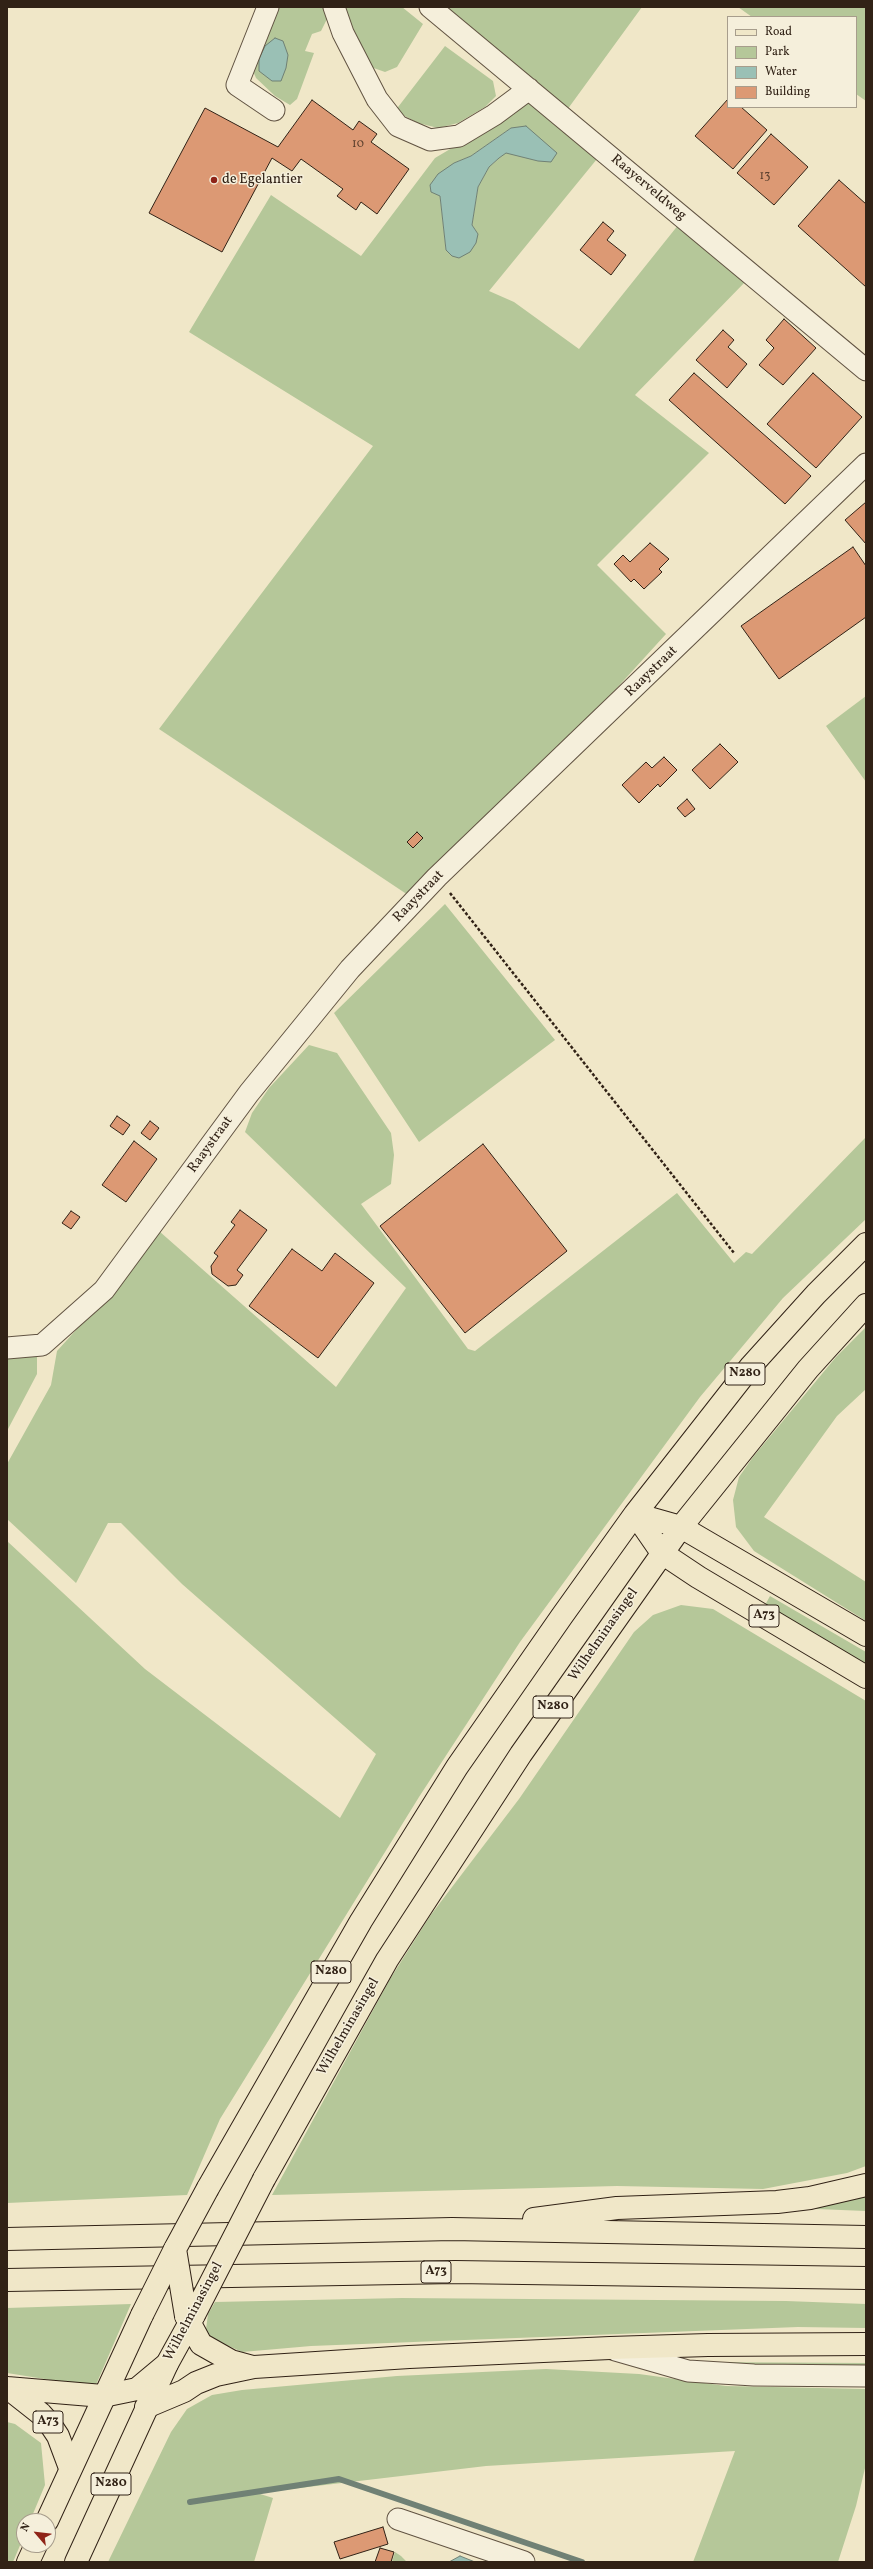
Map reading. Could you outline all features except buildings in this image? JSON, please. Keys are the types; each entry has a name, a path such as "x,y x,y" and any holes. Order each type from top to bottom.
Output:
{"main road":[{"name":"N280","path":"50,2513 103,2396 142,2315 212,2180 361,1921 445,1787 635,1514 751,1366 816,1294 866,1244"},
{"name":"N280","path":"680,1527 808,1369 866,1305"},
{"name":"A73","path":"635,1514 680,1527 866,1635"},
{"name":"A73","path":"635,1514 662,1553 698,1577 866,1677"},
{"name":"Wilhelminasingel","path":"76,2562 146,2407 189,2318 346,2030 431,1889 521,1754 680,1527"},
{"path":"452,2229 617,2208 777,2202 810,2198 866,2185"},
{"path":"7,2239 452,2229 866,2237"},
{"path":"175,2249 189,2318 201,2344 214,2353 231,2361 254,2367"},
{"name":"A73","path":"7,2280 455,2272 866,2278"},
{"path":"146,2407 209,2378 254,2367 409,2357 610,2348 708,2345 866,2344"},
{"path":"103,2396 137,2389 166,2364"},
{"name":"A73","path":"7,2388 103,2396"},
{"name":"A73","path":"7,2388 41,2414 50,2424 58,2436 70,2468"}],"street":[{"path":"268,7 237,85 274,110"},
{"path":"334,7 344,33 377,99 398,126 430,140 459,136 494,115 529,89"},
{"name":"Raayerveldweg","path":"430,7 866,370"},
{"name":"Raaystraat","path":"7,1348 42,1346 104,1290 249,1093 350,969 437,876 866,464"},
{"path":"610,2348 688,2371 754,2376 866,2376"},
{"path":"398,2519 524,2562"}],"path":[{"path":"437,876 734,1253"}],"green space":[{"path":"277,7 325,7 328,17 321,31 312,34 305,51 314,53 297,99 290,105 275,96 256,78 253,71"},
{"path":"342,7 402,7 423,24 397,67 385,72 368,66"},
{"path":"441,7 642,7 567,110"},
{"path":"738,7 866,7 866,101 857,95 857,16 751,16"},
{"path":"445,46 493,81 496,96 485,107 458,123 438,128 418,123 395,111"},
{"path":"528,100 597,159 489,291 514,302 579,349 679,224 746,281 635,395 709,453 597,565 666,634 615,690 408,895 159,729 373,446 189,332 271,195 361,256 435,158 484,129","holes":["511,128 538,161 506,152 489,167 478,187 472,225 478,234 446,250 440,196 454,163 471,156"]},
{"path":"866,696 866,782 826,726"},
{"path":"445,904 555,1040 419,1142 334,1013"},
{"path":"309,1045 337,1053 391,1133 394,1155 391,1184 361,1204 468,1349 475,1351 677,1193 734,1263 746,1252 752,1254 866,1137 866,1219 783,1298 700,1397 520,1642 419,1797 220,2119 187,2195 7,2203 7,1541 145,1669 340,1818 376,1754 182,1584 121,1523 108,1523 76,1583 7,1519 7,1464 51,1385 57,1351 125,1276 159,1231 336,1387 406,1288 245,1132 252,1113 269,1088"},
{"path":"866,1327 866,1389 837,1416 764,1517 866,1582 866,1621 754,1551 736,1527 733,1500 739,1477 753,1457 836,1357"},
{"path":"37,1353 37,1374 7,1431 7,1354"},
{"path":"770,1596 866,1652 866,1666 764,1607"},
{"path":"681,1605 713,1609 866,1701 866,2166 847,2173 763,2189 617,2186 272,2195 390,1979 430,1916 519,1799 634,1632 653,1615"},
{"path":"866,2191 866,2211 791,2208"},
{"path":"402,2298 786,2301 866,2304 866,2328 798,2327 311,2346 242,2352 211,2338 206,2329 208,2314 215,2302"},
{"path":"131,2304 95,2387 7,2373 7,2308"},
{"path":"692,2362 866,2363 866,2369"},
{"path":"546,2369 639,2374 726,2386 866,2389 866,2464 856,2506 838,2562 693,2562 735,2451 486,2466 257,2493 273,2498 254,2562 108,2562 171,2432 187,2409 212,2395 242,2390 397,2376"},
{"path":"7,2422 15,2424 41,2443 45,2485 33,2513 16,2513 17,2553 13,2562 7,2562"},
{"path":"395,2552 401,2556 407,2562 392,2562"}],"water":[{"path":"275,38 283,41 288,55 286,68 281,81 272,81 259,71 259,59 265,46"},
{"path":"526,126 557,153 551,162 538,161 506,153 489,167 478,187 472,225 478,234 476,243 470,252 459,258 452,256 446,250 440,196 431,192 430,185 438,174 454,163 471,156 511,128"},
{"path":"460,2556 475,2562 449,2562"}],"waterway":[{"path":"190,2502 339,2479 582,2562"}],"place":[{"name":"de Egelantier","path":"214,180"}]}
